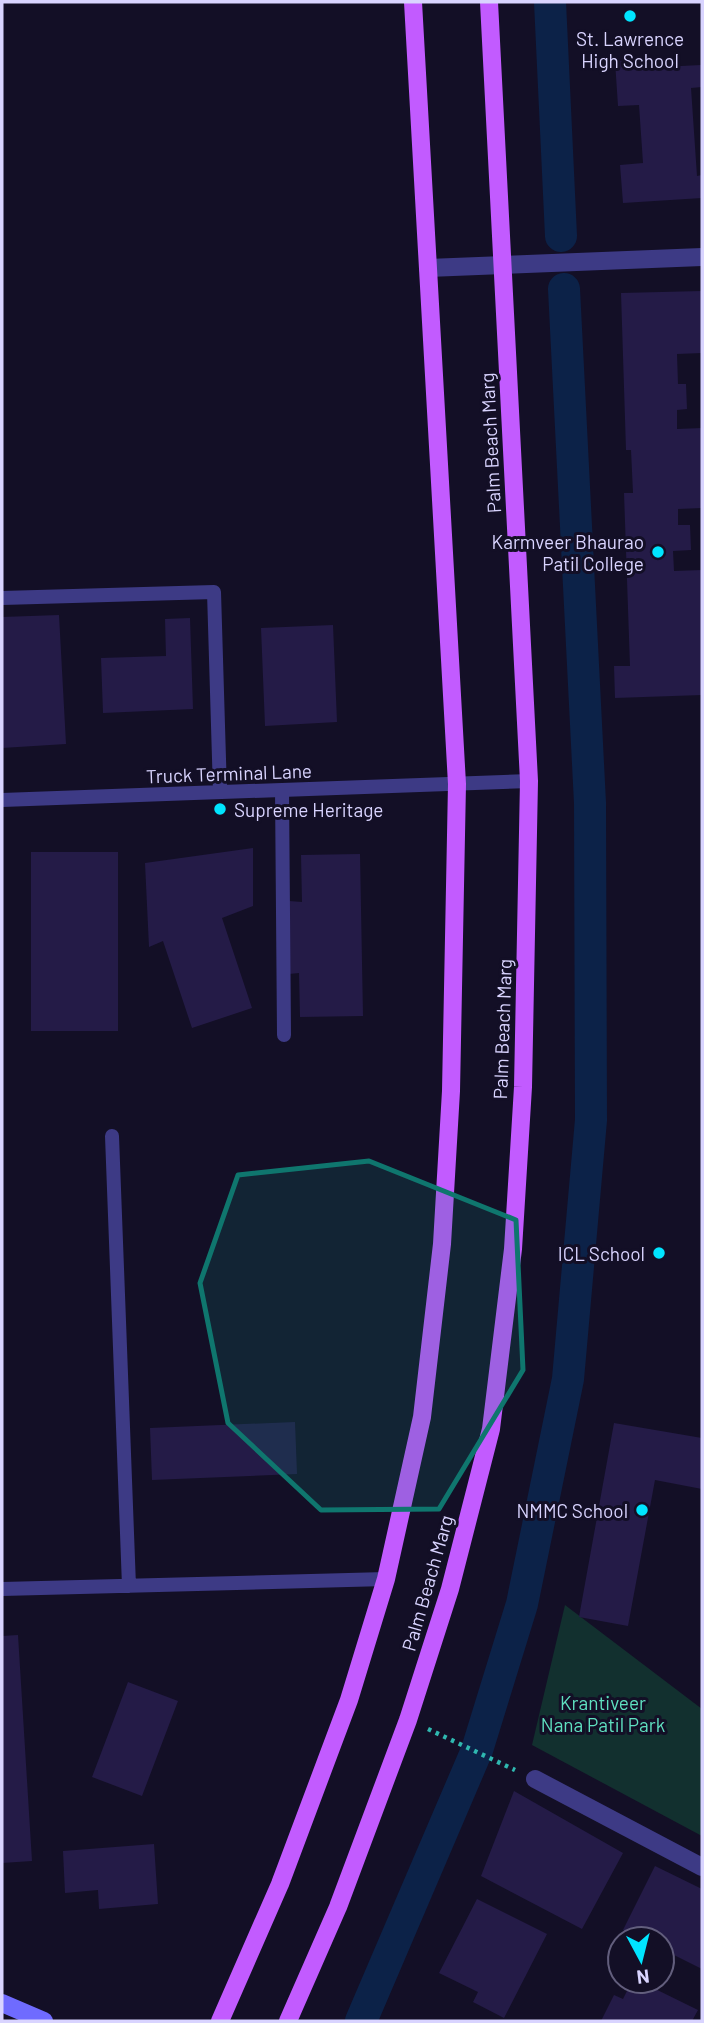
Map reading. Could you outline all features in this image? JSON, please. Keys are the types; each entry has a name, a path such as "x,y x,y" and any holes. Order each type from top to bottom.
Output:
{"main road":[{"path":"220,2021 280,1884 349,1700 386,1579 422,1417 442,1244 451,1091 457,784 413,2"},
{"name":"Palm Beach Marg","path":"288,2021 338,1907 408,1720 450,1589 491,1429 513,1249 523,1087 529,781 489,2"},
{"path":"2,2003 44,2021"}],"street":[{"path":"428,268 702,257"},
{"path":"535,1779 702,1867"}],"lane":[{"path":"2,598 214,592 220,792"},
{"name":"Truck Terminal Lane","path":"2,800 529,781"},
{"path":"282,790 284,1035"},
{"path":"112,1136 129,1586"},
{"path":"2,1589 386,1579"}],"path":[{"path":"408,1720 535,1779"}],"highlighted area":[{"path":"369,1161 516,1220 523,1370 439,1509 321,1510 228,1423 200,1283 238,1175"}],"green space":[{"name":"Krantiveer Nana Patil Park","path":"565,1605 702,1709 702,1836 532,1745"}],"building":[{"path":"642,60 642,68 701,65 702,87 691,88 697,176 702,175 702,198 623,203 620,165 643,163 639,105 618,106 615,61"},
{"path":"702,291 702,353 677,354 678,384 686,384 687,409 677,410 677,429 702,428 702,508 678,509 678,525 690,525 691,550 673,551 674,571 702,570 702,695 615,698 614,666 630,666 624,493 633,493 631,450 626,450 621,293"},
{"path":"59,615 66,744 2,748 2,617"},
{"path":"190,618 193,709 103,713 101,658 166,656 165,619"},
{"path":"333,625 337,722 265,726 261,628"},
{"path":"253,848 253,906 222,918 252,1008 192,1028 163,941 149,947 145,863"},
{"path":"31,852 118,852 118,1031 31,1031"},
{"path":"360,854 363,1016 300,1017 299,973 289,974 289,901 302,902 301,855"},
{"path":"295,1422 297,1474 152,1480 150,1428"},
{"path":"614,1423 702,1438 702,1489 655,1480 628,1626 579,1617"},
{"path":"18,1635 32,1861 2,1863 2,1636"},
{"path":"128,1682 178,1701 142,1796 92,1777"},
{"path":"514,1791 623,1853 582,1929 481,1876"},
{"path":"154,1844 158,1904 99,1909 98,1890 65,1893 63,1851"},
{"path":"655,1866 702,1889 702,1969 676,1956 676,1925 626,1925"},
{"path":"477,1899 547,1934 504,2018 473,2002 478,1992 439,1973"},
{"path":"614,1995 623,1999 625,1995 667,1995 698,2010 692,2021 601,2021"}],"waterway":[{"path":"550,2 561,236"},
{"path":"361,2021 477,1750 522,1604 568,1379 591,1120 590,803 564,289"}],"place":[{"name":"St. Lawrence High School","path":"630,16"},
{"name":"Karmveer Bhaurao Patil College","path":"658,552"},
{"name":"Supreme Heritage","path":"220,809"},
{"name":"ICL School","path":"659,1253"},
{"name":"NMMC School","path":"642,1510"}]}
